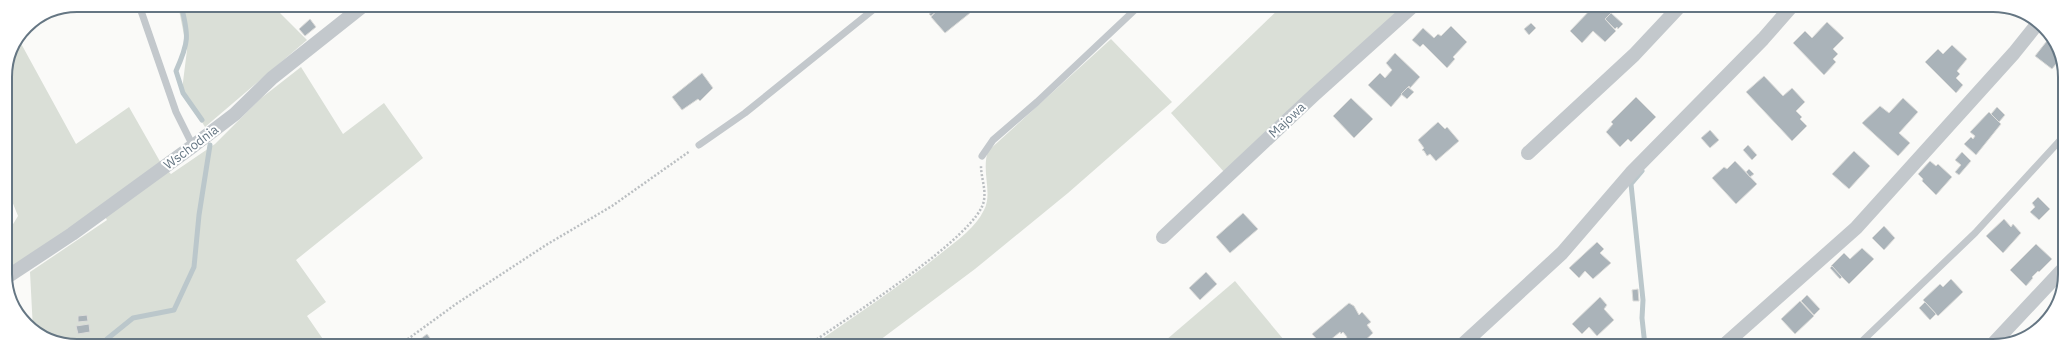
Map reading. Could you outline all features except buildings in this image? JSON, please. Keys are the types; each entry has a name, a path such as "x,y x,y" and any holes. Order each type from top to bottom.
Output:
{"street":[{"name":"Wschodnia","path":"12,274 72,234 235,114 272,78 355,12"},
{"name":"Majowa","path":"1163,237 1314,95 1407,12"},
{"path":"1528,153 1634,55 1674,12"},
{"path":"1469,339 1562,253 1630,173 1757,45 1787,12"},
{"path":"1731,339 1856,228 2034,28"},
{"path":"1998,339 2058,274"}],"lane":[{"path":"141,12 176,112 193,146"},
{"path":"699,145 745,112 870,12"},
{"path":"982,156 993,140 1037,102 1133,12"},
{"path":"1864,339 1975,233 2058,143"}],"path":[{"path":"408,339 456,304 546,245 612,206 699,145"},
{"path":"817,339 931,259 959,236 977,216 984,200 981,171 982,156"}],"shaded area":[{"path":"179,12 279,12 307,40 205,127 182,90 187,50"},
{"path":"1276,12 1397,12 1225,173 1171,113"},
{"path":"1111,39 1172,102 1068,193 975,269 881,339 822,339 912,276 972,228 981,216 986,203 986,159 988,151"},
{"path":"21,44 76,144 129,107 162,165 171,174 215,144 260,99 301,67 343,134 384,103 423,158 296,260 326,302 307,316 323,339 77,339 60,337 48,332 33,321 30,272 107,220 100,208 12,267 12,226 18,216 12,201 12,77 13,65"},
{"path":"1235,281 1283,339 1167,339"}],"waterway":[{"path":"182,12 186,39 183,53 176,71 183,93 202,120"},
{"path":"107,339 133,318 174,310 194,267 199,215 210,145"},
{"path":"1642,171 1631,184 1643,300 1642,318 1644,339"}]}
